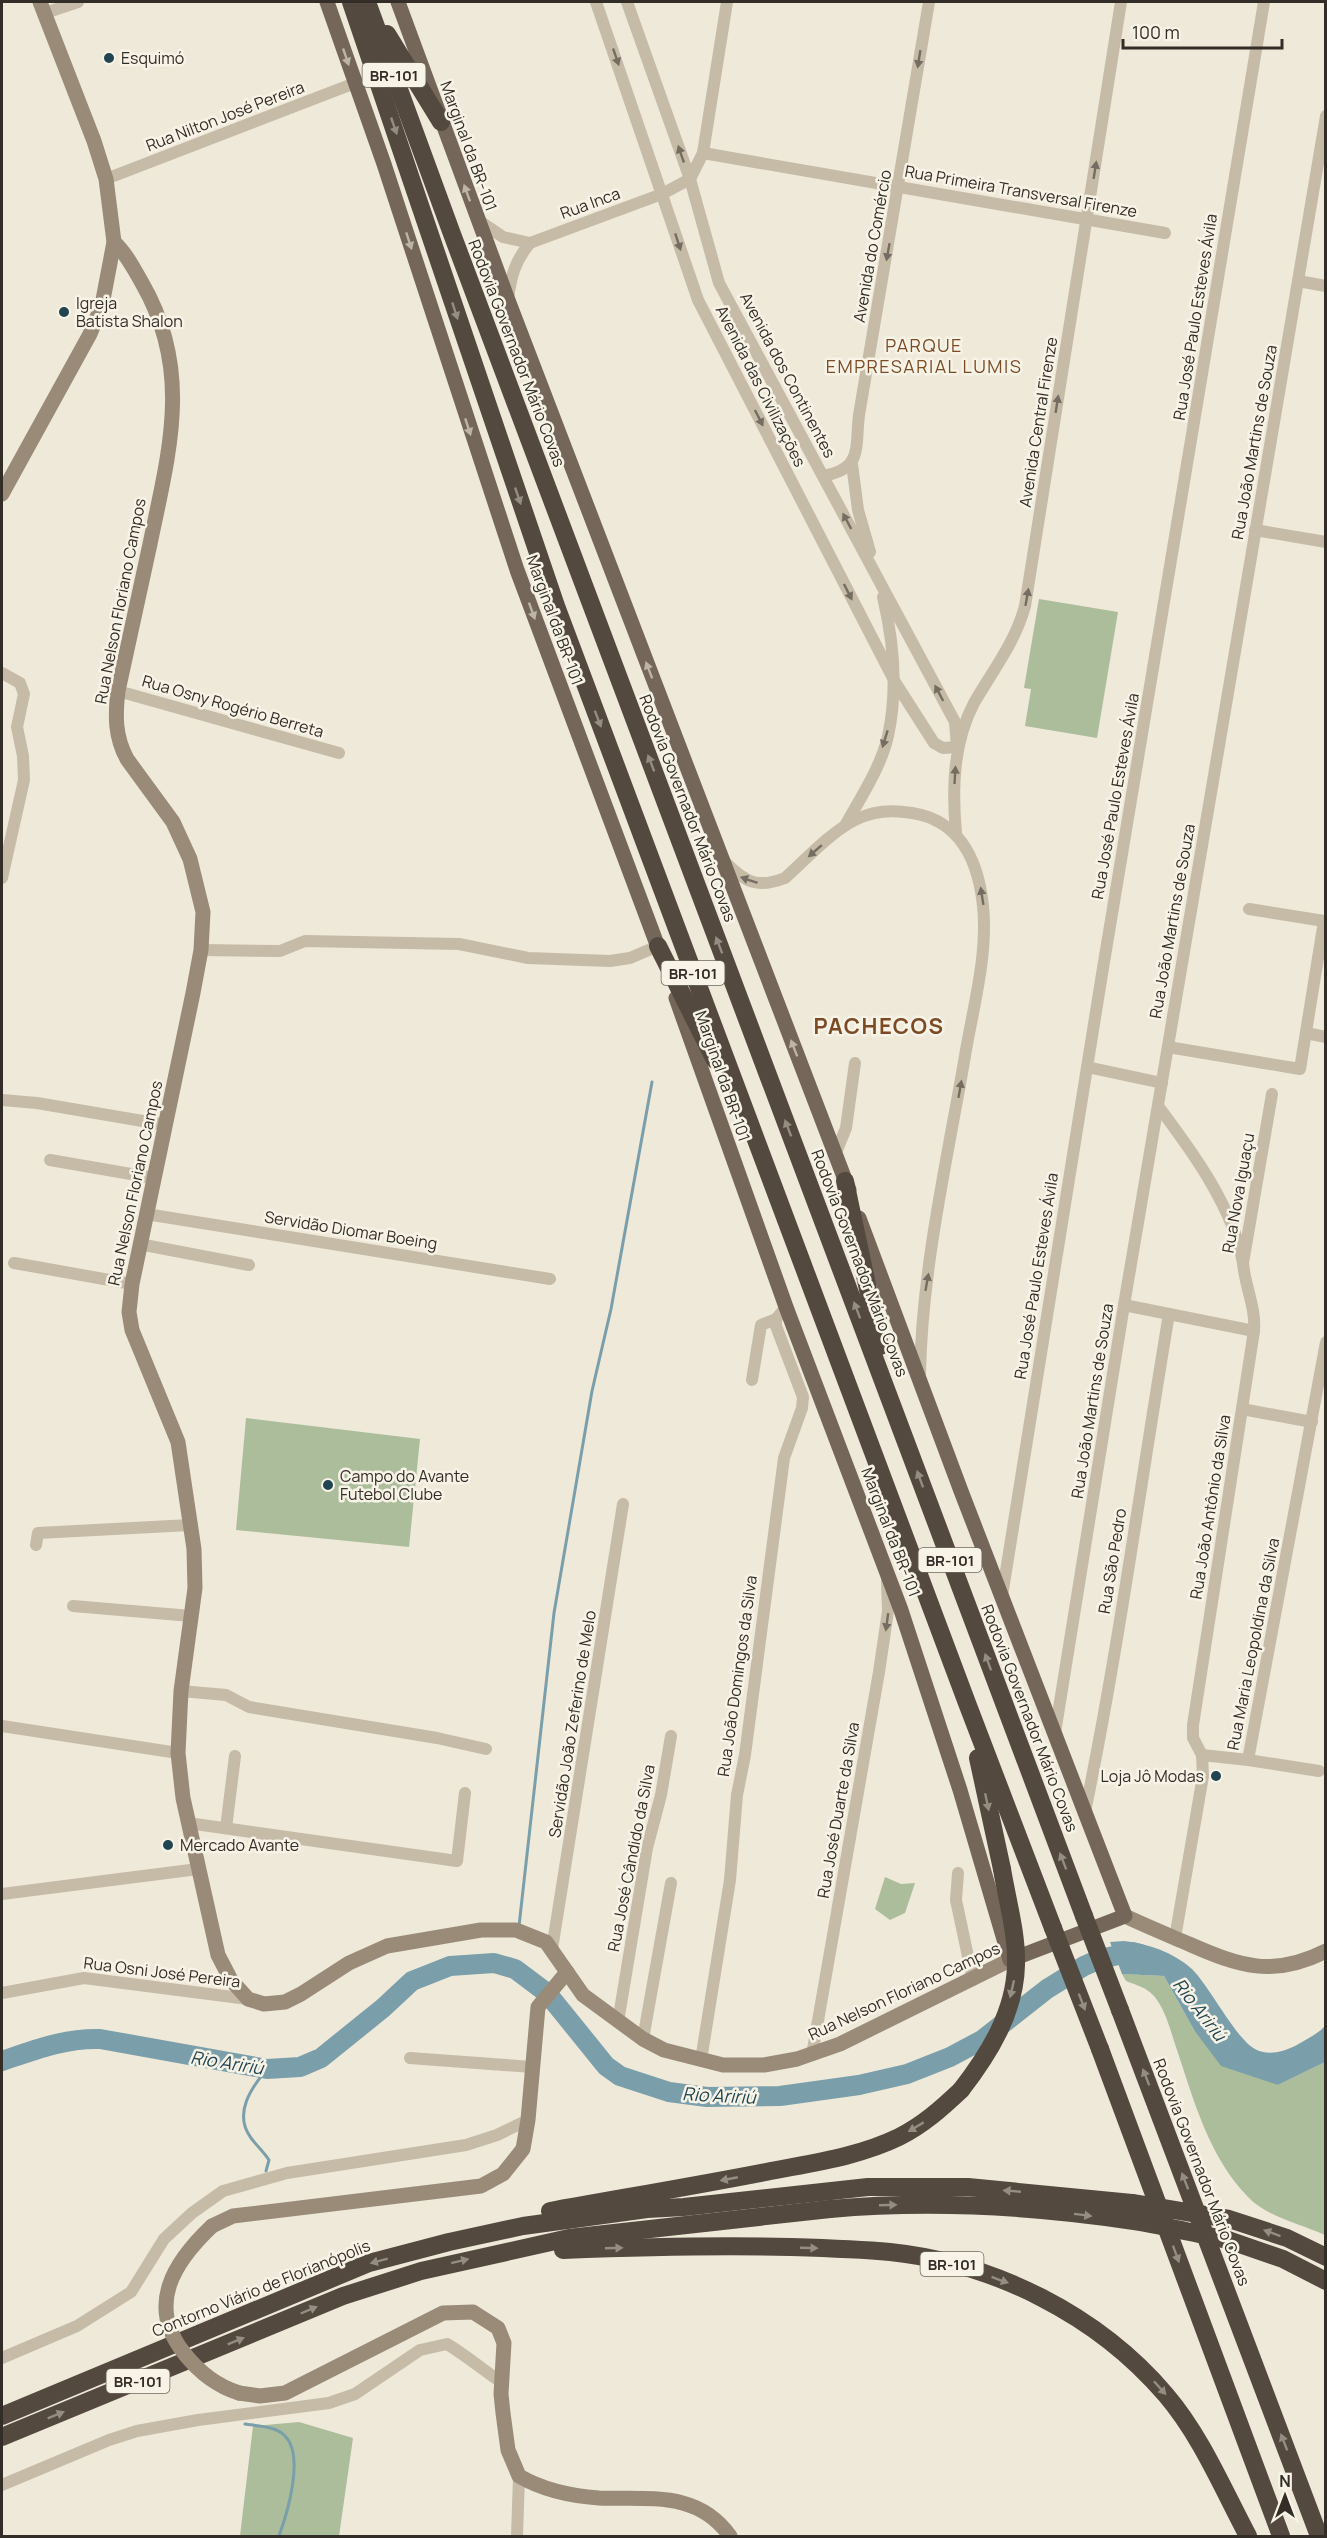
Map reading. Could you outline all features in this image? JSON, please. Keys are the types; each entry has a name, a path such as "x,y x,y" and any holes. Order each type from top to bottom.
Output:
{"highway":[{"name":"BR-101","path":"351,2 556,606 967,1703 1100,2049 1281,2536"},
{"path":"368,2 441,122"},
{"name":"Rodovia Governador Mário Covas","path":"368,2 452,234 1319,2536"},
{"path":"658,946 762,1155"},
{"path":"845,1181 892,1404"},
{"name":"BR-101","path":"411,2252 433,2237 498,2220 725,2180 852,2154 884,2143 918,2126 935,2115 961,2090 983,2062 999,2030 1014,1985 1016,1963 1002,1869 967,1703"},
{"name":"Contorno Viário de Florianópolis","path":"2,2416 369,2263 523,2226 647,2209 684,2207 830,2190 902,2186 968,2187 1132,2203 1229,2219 1287,2238 1326,2257"},
{"name":"BR-101","path":"2,2437 354,2292 451,2263 569,2238 830,2209 910,2205 986,2206 1136,2221 1228,2240 1283,2259 1326,2282"},
{"name":"BR-101","path":"535,2245 559,2250 715,2245 891,2252 947,2263 1001,2279 1065,2310 1151,2377 1168,2397 1198,2441 1248,2536"},
{"name":"BR-101","path":"1306,2503 1326,2527"}],"main road":[{"name":"Marginal da BR-101","path":"327,2 513,559 658,946 781,1313 887,1571 960,1790 1010,1960"},
{"name":"Marginal da BR-101","path":"398,2 477,220 1125,1916"},
{"name":"Rua Nelson Floriano Campos","path":"1010,1960 1125,1916"}],"street":[{"path":"2,494 90,334 102,305 110,269 114,242 106,179 94,141 43,7 78,2"},
{"name":"Avenida das Civilizações","path":"596,2 698,300 895,682 934,743 943,748 957,747"},
{"name":"Avenida dos Continentes","path":"627,2 690,179 719,283 955,722 957,747"},
{"path":"690,179 703,153 727,2"},
{"name":"Avenida do Comércio","path":"880,581 858,510 852,464 928,2"},
{"name":"Avenida Central Firenze","path":"956,833 953,808 957,747 974,705 1011,646 1025,606 1121,2"},
{"name":"Rua José Paulo Esteves Ávila","path":"1002,1596 1087,1067 1264,2"},
{"name":"Rua Nilton José Pereira","path":"106,179 355,83"},
{"name":"Rua João Martins de Souza","path":"1054,1733 1124,1305 1326,116"},
{"name":"Rua Primeira Transversal Firenze","path":"703,153 1165,233"},
{"name":"Rua Inca","path":"530,243 662,194 690,179"},
{"path":"477,220 504,237 530,243 511,272 508,300"},
{"name":"Rua Nelson Floriano Campos","path":"114,242 121,249 155,306 168,347 174,408 169,453 118,691 116,725 121,748 170,816 196,880 203,912 201,950 166,1125 139,1244 129,1302 130,1322 178,1442 196,1576 181,1691 178,1753 181,1785 218,1955 231,1980 249,1999 264,2004 285,2002 368,1952 412,1940 501,1929 529,1934 546,1942 552,1948 562,1977 618,2022 664,2050 723,2065 764,2065 812,2055 973,1980 1010,1960"},
{"path":"110,269 120,270 139,278"},
{"path":"1298,281 1326,286"},
{"path":"823,476 843,471 852,464"},
{"path":"1255,530 1326,542"},
{"path":"845,825 861,797 887,737 895,682 880,581"},
{"path":"893,658 902,652 918,652"},
{"path":"2,673 20,683 24,694 17,727 24,762 24,780 2,878"},
{"name":"Rua Osny Rogério Berreta","path":"118,691 339,753"},
{"path":"861,797 864,805 878,813"},
{"path":"720,858 738,876 749,882 773,882 785,878 845,825 867,815 895,811 942,816 953,808"},
{"path":"920,1382 922,1309 974,1008 983,936 983,908 978,878 967,850 956,833 928,816"},
{"path":"1168,1047 1300,1069 1316,1035 1324,921 1249,909"},
{"path":"201,950 280,951 304,940 459,944 528,958 610,961 630,958 658,946"},
{"path":"835,1155 846,1128 855,1063"},
{"path":"1087,1067 1162,1083"},
{"name":"Rua Nova Iguaçu","path":"1243,1263 1272,1094"},
{"path":"2,1100 37,1102 166,1125"},
{"name":"Rua Nova Iguaçu","path":"1158,1106 1204,1172 1236,1234 1243,1263"},
{"path":"50,1160 154,1178"},
{"name":"Servidão Diomar Boeing","path":"146,1214 550,1279"},
{"path":"139,1244 249,1265"},
{"path":"14,1263 132,1284"},
{"name":"Rua João Antônio da Silva","path":"1202,1755 1192,1738 1192,1725 1254,1331 1254,1309 1245,1284 1243,1263"},
{"path":"1124,1305 1254,1331"},
{"path":"752,1380 761,1325 781,1313"},
{"name":"Rua João Domingos da Silva","path":"701,2060 730,1880 737,1795 746,1745 784,1458 802,1408 803,1397 776,1326 781,1313"},
{"name":"Rua São Pedro","path":"1085,1812 1110,1692 1136,1511 1169,1314"},
{"name":"Rua Maria Leopoldina da Silva","path":"1175,1938 1203,1776 1202,1755 1248,1760 1326,1342"},
{"path":"1242,1409 1312,1422"},
{"name":"Servidão João Zeferino de Melo","path":"552,1948 623,1504"},
{"path":"36,1545 38,1533 190,1525"},
{"name":"Rua José Duarte da Silva","path":"812,2055 879,1672 888,1611 887,1571"},
{"path":"73,1606 191,1617"},
{"path":"181,1691 226,1695 249,1707 437,1738 486,1749"},
{"path":"2,1726 178,1753"},
{"name":"Rua José Cândido da Silva","path":"618,2022 647,1848 661,1795 671,1736"},
{"path":"226,1828 235,1756"},
{"path":"1248,1760 1320,1771"},
{"path":"188,1823 457,1861 465,1793"},
{"path":"2,1894 198,1869"},
{"path":"958,1873 956,1900 973,1980"},
{"path":"643,2039 671,1883"},
{"path":"1125,1916 1223,1959 1247,1966 1293,1963 1311,1959 1326,1951"},
{"path":"518,2536 519,2476 508,2450 502,2414 501,2382 504,2343 498,2328 473,2312 442,2313 285,2393 260,2396 226,2389 191,2362 174,2340 166,2312 167,2293 173,2274 199,2238 212,2226 233,2216 481,2186 502,2174 523,2149 540,2002 562,1977"},
{"name":"Rua Osni José Pereira","path":"2,1993 84,1978 249,1999"},
{"path":"410,2058 532,2067"},
{"path":"2,2358 77,2326 131,2292 164,2239 192,2213 222,2191 287,2173 466,2145 497,2135 528,2120"},
{"path":"2,2485 109,2440 137,2431 198,2420 329,2403 347,2397 379,2380 420,2350 447,2344 466,2355 501,2382"},
{"path":"519,2476 544,2488 582,2496 662,2499 693,2506 714,2517 730,2536"}],"green space":[{"path":"1039,599 1118,612 1097,738 1025,726 1031,689 1024,688"},
{"name":"Campo do Avante Futebol Clube","path":"246,1418 420,1439 409,1547 236,1530"},
{"path":"885,1877 901,1884 915,1883 905,1913 890,1920 875,1909"},
{"path":"1122,1974 1164,1976 1194,2030 1278,2085 1325,2062 1325,2235 1265,2210 1248,2197 1234,2181 1204,2128 1162,2008 1151,1993 1126,1981"},
{"path":"299,2422 353,2438 339,2536 240,2536 253,2426"}],"water":[{"path":"1124,1941 1160,1950 1177,1958 1192,1969 1231,2024 1255,2049 1275,2052 1290,2048 1325,2026 1325,2062 1278,2085 1221,2066 1194,2030 1164,1976 1122,1974 1110,1942"}],"waterway":[{"path":"519,1926 554,1613 592,1391 611,1309 652,1082"},
{"name":"Rio Aririú","path":"2,2061 74,2040 100,2039 267,2069 300,2067 321,2058 383,2008 412,1981 450,1966 494,1963 515,1969 547,1993 606,2066 620,2076 669,2092 707,2097 780,2096 859,2085 907,2074 950,2057 982,2040 1047,1989 1084,1966 1100,1959 1132,1952 1140,1954"},
{"path":"266,2171 269,2160 246,2129 244,2111 250,2093 267,2069"},
{"path":"245,2424 277,2430 291,2445 294,2471 290,2500 279,2536"}],"place":[{"name":"Esquimó","path":"109,58"},
{"name":"Igreja Batista Shalon","path":"64,312"},
{"name":"Campo do Avante Futebol Clube","path":"328,1485"},
{"name":"Loja Jô Modas","path":"1216,1776"},
{"name":"Mercado Avante","path":"168,1845"}],"district":[{"name":"PARQUE EMPRESARIAL LUMIS","path":"924,355"},
{"name":"PACHECOS","path":"879,1026"}]}
